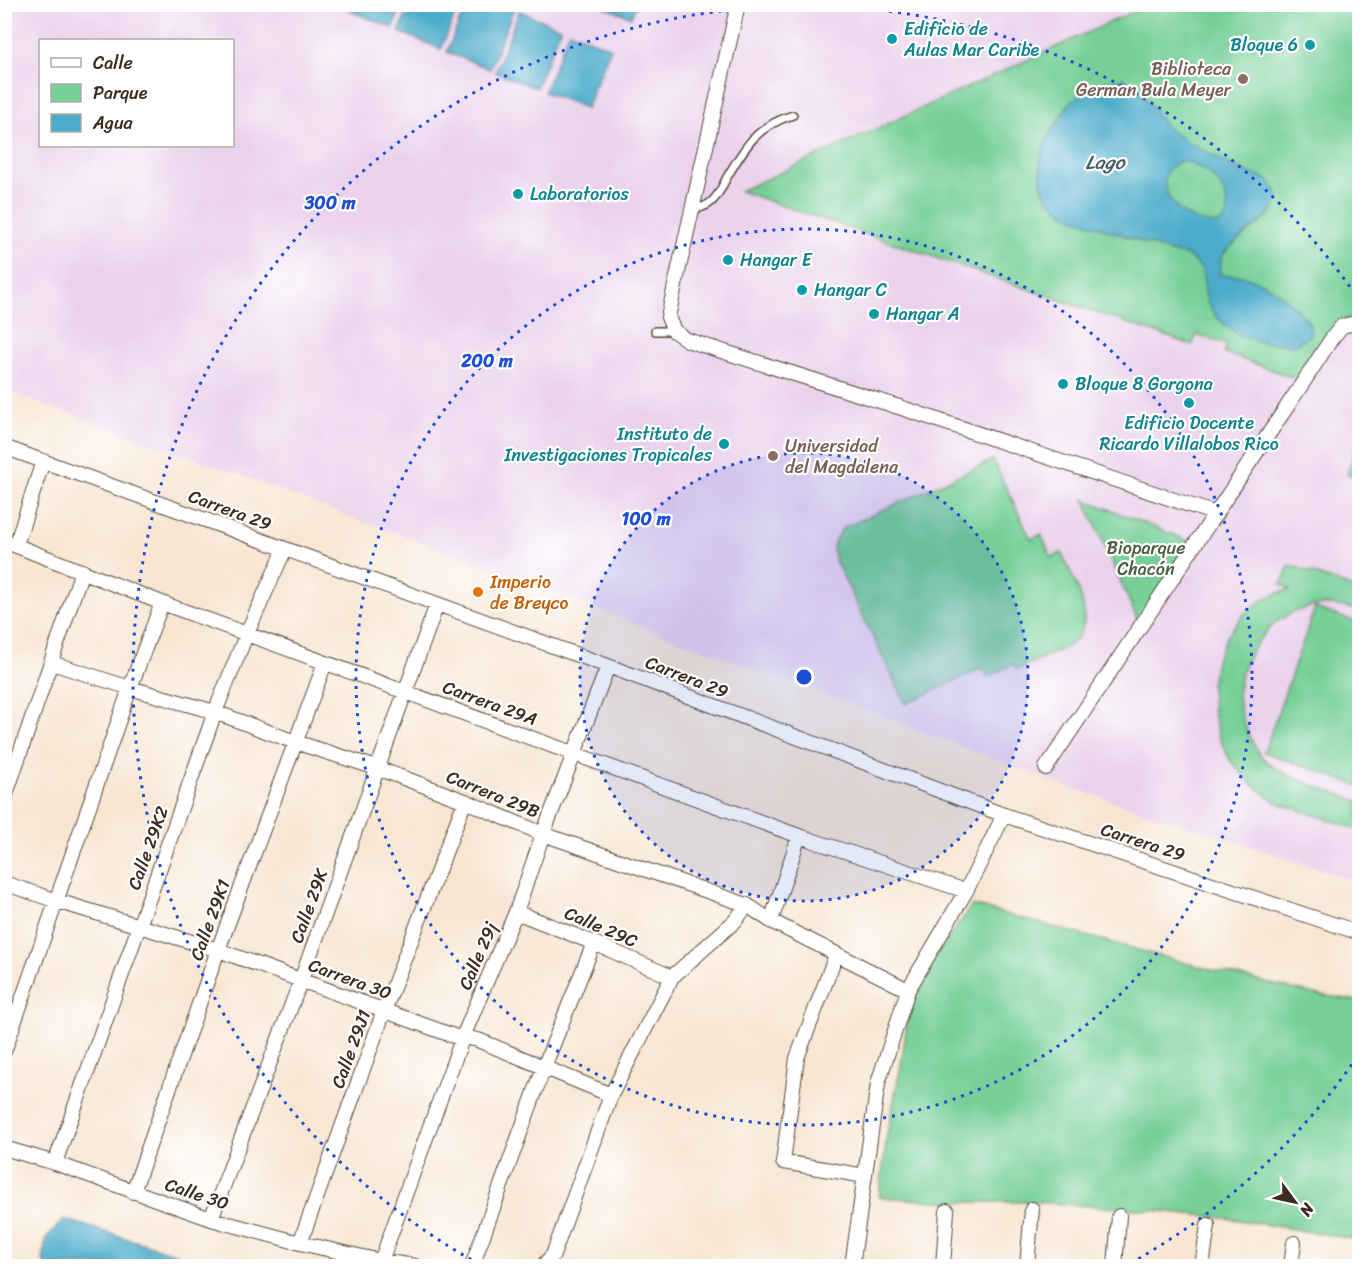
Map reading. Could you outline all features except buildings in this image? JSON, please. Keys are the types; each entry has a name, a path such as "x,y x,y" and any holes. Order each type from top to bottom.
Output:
{"street":[{"path":"738,4 668,317 674,331 687,340 902,408 1216,514"},
{"path":"1046,768 1332,338 1342,326 1359,322"},
{"name":"Carrera 29","path":"4,447 608,666 1004,815 1359,933"},
{"path":"10,543 43,461"},
{"name":"Carrera 29A","path":"10,543 162,603 799,836 966,891"},
{"name":"Calle 29K2","path":"55,1163 215,712 285,549"},
{"path":"4,800 82,571"},
{"path":"4,1052 130,688 162,603"},
{"name":"Calle 29K","path":"211,1219 301,980 437,604"},
{"name":"Carrera 29B","path":"52,663 215,712 295,742 377,768 465,801 543,834 747,905 771,921 908,990"},
{"name":"Calle 29K1","path":"133,1192 218,950 325,663"},
{"name":"Calle 29j","path":"381,1261 462,1039 516,912 543,834 608,666"},
{"name":"Calle 29J1","path":"300,1243 384,1011 465,801"},
{"path":"852,1266 878,1083 908,990 966,891 1004,815"},
{"path":"771,921 799,836"},
{"name":"Carrera 30","path":"4,883 218,950 462,1039 478,1040 611,1095"},
{"path":"543,1266 553,1255 611,1095 672,977 735,921 747,905"},
{"name":"Calle 29C","path":"516,912 672,977"},
{"path":"472,1266 544,1068 594,943"},
{"path":"836,954 796,1058 783,1162 865,1176"},
{"name":"Calle 30","path":"4,1148 55,1163 211,1219 300,1243 415,1266"},
{"path":"1027,1266 1032,1209"},
{"path":"943,1266 947,1211"},
{"path":"1115,1266 1119,1216"},
{"path":"1202,1266 1208,1225"},
{"path":"1291,1266 1294,1243"}],"lane":[{"path":"693,210 705,206 716,198 739,157 764,128 793,115"},
{"path":"655,331 674,331"}],"shaded area":[{"name":"Universidad del Magdalena","path":"5,5 1359,5 1359,882 1054,782 238,474 5,391"}],"green space":[{"path":"1148,5 1359,5 1359,317 1344,320 1295,378 1224,353 1227,344 1197,335 1192,345 740,191"},
{"path":"1359,438 1360,478 1347,474"},
{"path":"993,460 1031,539 1041,534 1051,557 1062,553 1082,601 1083,625 1078,636 1068,646 1017,670 1013,664 988,677 982,668 906,704 835,560 833,547 835,539 843,528"},
{"name":"Bioparque Chacón","path":"1084,499 1194,543 1139,623"},
{"path":"1290,565 1359,590 1359,611 1328,605 1313,606 1286,616 1274,625 1263,636 1245,664 1239,686 1240,710 1255,748 1272,766 1309,784 1359,801 1359,830 1276,802 1252,784 1230,760 1219,737 1213,712 1211,685 1216,660 1227,636 1244,614 1265,598 1290,589 1281,584"},
{"path":"1315,608 1359,623 1359,786 1264,752"},
{"path":"972,905 1212,970 1314,994 1359,1001 1359,1240 1233,1219 1161,1211 1037,1202 952,1202 879,1197 887,1134 901,1065 909,1008 918,980"}],"water":[{"path":"353,4 402,5 393,28 350,11"},
{"path":"410,5 459,5 441,49 399,32"},
{"path":"466,5 506,5 514,8 490,69 447,52"},
{"path":"600,5 636,5 631,17"},
{"path":"519,11 561,28 536,88 495,72"},
{"path":"569,31 611,48 586,108 544,92"},
{"name":"Lago","path":"1124,79 1137,87 1167,128 1188,142 1242,171 1263,177 1272,184 1278,197 1274,208 1262,222 1223,255 1219,274 1242,276 1272,288 1310,323 1310,336 1294,345 1268,343 1240,336 1216,317 1207,302 1202,269 1188,256 1071,217 1048,200 1041,183 1040,160 1049,135 1069,104 1090,87","holes":["1186,161 1213,177 1225,196 1227,213 1218,224 1201,222 1185,214 1176,207 1167,193 1165,179 1171,167"]},
{"path":"64,1219 216,1266 47,1266 43,1261 46,1238"}],"place":[{"name":"Edificio de Aulas Mar Caribe","path":"892,39"},
{"name":"Bloque 6","path":"1310,45"},
{"name":"Biblioteca German Bula Meyer","path":"1243,79"},
{"name":"Laboratorios","path":"518,194"},
{"name":"Hangar E","path":"728,260"},
{"name":"Hangar C","path":"802,290"},
{"name":"Hangar A","path":"874,314"},
{"name":"Bloque 8 Gorgona","path":"1063,384"},
{"name":"Edificio Docente Ricardo Villalobos Rico","path":"1189,403"},
{"name":"Instituto de Investigaciones Tropicales","path":"724,444"},
{"name":"Universidad del Magdalena","path":"773,456"},
{"name":"Imperio de Breyco","path":"478,592"}]}
